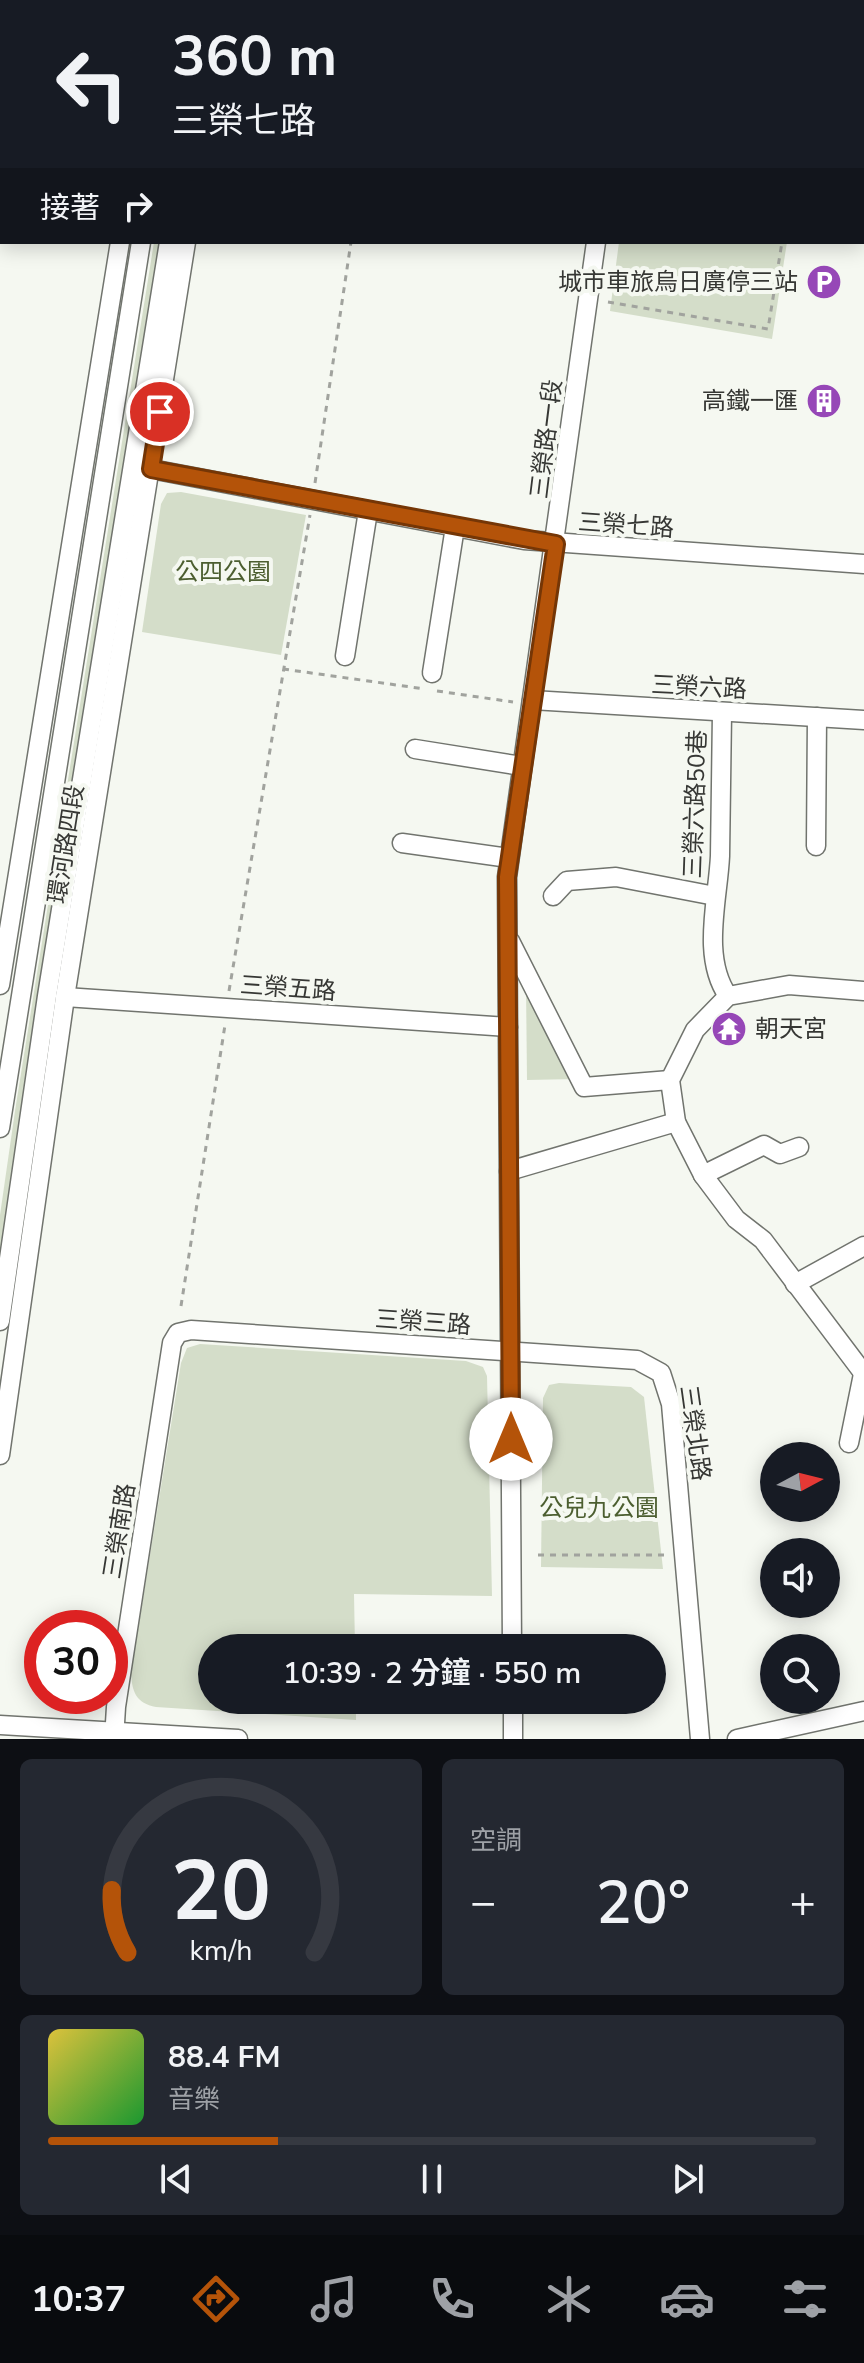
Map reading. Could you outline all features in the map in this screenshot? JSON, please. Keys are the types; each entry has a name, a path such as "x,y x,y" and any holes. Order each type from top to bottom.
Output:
{"street":[{"name":"環河路四段","path":"0,985 120,244"},
{"name":"環河路四段","path":"0,1128 141,244"},
{"name":"環河路四段","path":"0,1321 47,996 169,244"},
{"name":"環河路四段","path":"0,1455 65,997 186,244"},
{"name":"三榮路一段","path":"512,1634 509,858 522,766 523,701 556,544 596,244"},
{"name":"三榮七路","path":"151,469 556,544 864,564"},
{"path":"345,656 368,511"},
{"path":"432,673 455,527"},
{"name":"三榮六路","path":"523,701 864,720"},
{"name":"三榮六路50巷","path":"722,713 720,861 715,896 717,975 728,996"},
{"path":"816,846 817,717"},
{"path":"415,749 522,766"},
{"path":"402,843 509,858"},
{"path":"553,896 567,881 616,877 715,896"},
{"path":"507,935 584,1087 670,1080"},
{"path":"849,1443 863,1374 763,1240 736,1219 703,1175 676,1122 670,1080 695,1030 728,996 789,985 864,991"},
{"name":"三榮五路","path":"65,997 508,1027"},
{"path":"509,1171 676,1122"},
{"path":"703,1175 764,1145 780,1154 799,1147"},
{"path":"795,1284 864,1246"},
{"name":"三榮三路","path":"178,1333 191,1330 637,1360 661,1373"},
{"name":"三榮南路","path":"115,1735 172,1343 178,1333"},
{"name":"三榮北路","path":"661,1373 671,1404 700,1739"},
{"path":"737,1739 864,1711"},
{"path":"513,1714 513,1739"},
{"path":"0,1725 115,1735 238,1739"}],"path":[{"path":"314,486 351,244"},
{"path":"608,302 768,329 782,244"},
{"path":"229,991 310,511"},
{"path":"283,669 523,701"},
{"path":"181,1306 225,1021"},
{"path":"538,1555 666,1555"}],"green space":[{"path":"154,244 162,244 0,1271 0,1215"},
{"path":"619,244 787,244 772,339 610,311"},
{"name":"公四公園","path":"181,492 306,515 281,655 142,632 161,504 167,493"},
{"path":"526,985 577,1079 527,1080"},
{"path":"200,1344 466,1361 483,1367 487,1376 492,1596 354,1594 355,1634 198,1634 198,1710 156,1707 144,1703 134,1691 131,1673 181,1363 187,1348"},
{"name":"公兒九公園","path":"549,1385 631,1387 644,1397 663,1569 541,1567 543,1398"},
{"path":"264,1714 356,1714 356,1720"}],"place":[{"name":"城市車旅烏日廣停三站","path":"824,282"},
{"name":"高鐵一匯","path":"824,401"},
{"name":"朝天宮","path":"729,1029"}],"route":[{"path":"160,412 151,469 556,544 507,877 511,1439"}]}
